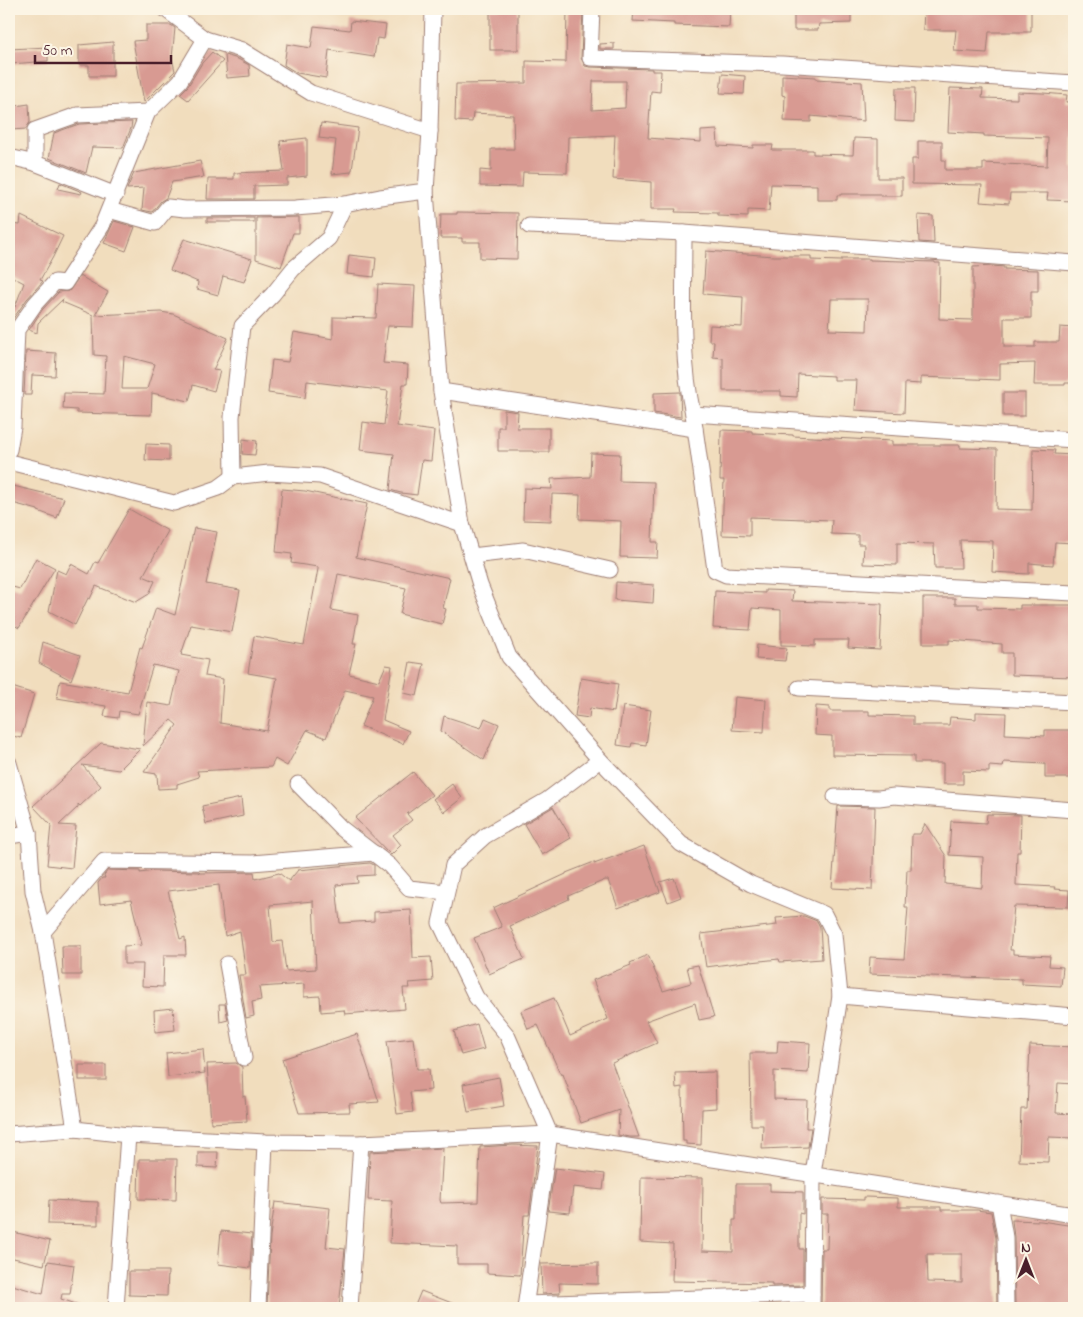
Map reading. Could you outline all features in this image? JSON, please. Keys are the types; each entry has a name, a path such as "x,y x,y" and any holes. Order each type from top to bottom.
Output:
{"street":[{"path":"166,9 205,39 242,50 311,93 430,131"},
{"path":"434,9 426,191 441,391 462,524 480,584 509,657 600,760 681,844 751,884 824,914 834,934 840,996 812,1174 812,1301 525,1306 550,1134 507,1035 476,997 440,923 453,866 485,836 547,800 600,760"},
{"path":"592,9 590,58 782,64 1074,83"},
{"path":"9,450 13,427 17,330 35,304 55,282 65,283 102,226 148,112 180,81 205,39"},
{"path":"35,163 35,130 77,115 148,112"},
{"path":"9,157 35,163 116,195"},
{"path":"110,210 155,223 168,207 185,209 295,208 344,204 426,191"},
{"path":"234,477 232,417 242,326 273,294 293,269 329,238 344,204"},
{"path":"529,226 684,233 1074,263"},
{"path":"684,233 684,343 688,390 715,570 726,576 1074,593"},
{"path":"441,391 694,422 1074,440"},
{"path":"9,462 174,503 218,488 234,477 269,472 320,476 462,524"},
{"path":"472,556 523,550 610,570"},
{"path":"798,688 1074,702"},
{"path":"9,763 28,833 33,891 43,932 75,1129"},
{"path":"298,784 341,828 390,866 409,888 446,892"},
{"path":"835,797 879,798 894,796 1074,810"},
{"path":"9,836 28,833"},
{"path":"43,932 104,861 252,863 374,852"},
{"path":"227,964 244,1058"},
{"path":"840,996 1074,1016"},
{"path":"9,1134 75,1129 128,1135 265,1142 361,1143 550,1134 1074,1215"},
{"path":"116,1308 128,1135"},
{"path":"258,1308 265,1142"},
{"path":"350,1308 361,1143"},
{"path":"999,1203 1005,1237 1006,1308"}],"building":[{"path":"490,9 518,9 518,50 490,50"},
{"path":"567,9 583,9 581,58 585,66 661,71 660,92 651,91 648,138 701,142 701,131 717,130 718,146 753,148 753,145 773,145 772,150 813,150 813,154 853,155 854,138 878,139 878,178 902,178 902,196 841,194 837,195 837,200 817,200 817,185 771,184 769,211 748,210 748,217 718,216 718,213 675,212 676,209 651,209 651,182 613,179 615,135 568,137 567,173 523,172 522,187 480,186 480,170 491,171 491,149 514,149 513,115 473,113 472,122 455,121 456,84 526,83 526,61 566,62","holes":["593,81 626,81 625,108 592,110"]},
{"path":"634,9 730,9 729,27 633,21"},
{"path":"794,9 851,9 851,23 819,24 818,30 794,30"},
{"path":"924,9 1031,9 1031,32 989,32 987,53 954,51 956,30 923,30"},
{"path":"351,21 386,25 384,39 377,38 374,57 329,50 326,78 297,73 284,65 287,44 311,48 314,26 350,30"},
{"path":"146,25 171,25 175,28 172,58 175,71 144,102 133,41 146,40"},
{"path":"113,42 113,76 89,76 89,65 79,65 79,45"},
{"path":"614,43 614,49 600,49 600,44"},
{"path":"48,47 48,61 11,64 10,49"},
{"path":"212,52 223,61 188,100 180,94 188,86 202,63"},
{"path":"225,55 249,65 250,76 227,78"},
{"path":"722,74 745,76 744,94 720,93"},
{"path":"782,75 862,82 864,121 811,116 811,122 784,121 785,96 782,95"},
{"path":"896,88 915,88 914,122 895,121"},
{"path":"950,88 983,89 982,98 1017,99 1017,92 1067,95 1066,102 1074,102 1072,168 1074,168 1074,201 1047,200 1048,193 1010,193 1009,204 980,202 982,185 912,184 912,159 918,159 918,141 942,141 942,160 945,160 945,170 983,170 983,163 1047,166 1048,138 984,136 984,134 948,132"},
{"path":"29,104 30,122 26,129 11,130 9,107"},
{"path":"132,122 123,148 92,147 86,173 49,158 54,133 79,124"},
{"path":"321,123 358,128 351,172 332,174 336,140 319,138"},
{"path":"307,138 307,176 287,178 287,185 254,186 254,199 207,199 208,179 234,179 234,173 284,171 280,141"},
{"path":"200,161 204,177 172,182 166,198 152,212 142,210 144,188 127,189 134,173"},
{"path":"60,183 82,192 81,194 58,189"},
{"path":"457,212 518,213 517,259 480,258 480,242 462,242 462,238 440,238 441,214 457,214"},
{"path":"918,215 933,216 934,243 919,242"},
{"path":"21,216 63,236 40,280 43,281 10,323 9,306 15,307 24,283 9,275 9,224 20,225"},
{"path":"299,217 299,233 293,233 281,267 256,259 256,218"},
{"path":"207,218 254,218 254,222 207,222"},
{"path":"114,221 135,227 126,251 104,243"},
{"path":"184,239 252,259 244,282 223,276 218,295 197,289 198,282 170,270"},
{"path":"706,251 774,256 811,256 811,260 841,261 841,259 870,259 935,262 940,263 939,319 973,320 973,267 993,266 1004,267 1004,269 1038,270 1038,291 1031,291 1031,318 1004,318 1004,347 1035,347 1035,342 1059,342 1060,327 1074,328 1074,383 1065,383 1065,385 1034,385 1035,363 1000,364 1000,380 921,377 921,384 905,383 904,413 855,410 857,380 834,380 834,376 798,374 797,397 781,396 781,391 723,391 723,358 713,357 714,341 709,341 710,325 742,327 743,297 703,294","holes":["831,299 868,299 867,331 829,330"]},
{"path":"349,255 376,258 374,277 347,274"},
{"path":"80,276 108,292 95,315 161,312 173,314 228,338 213,370 220,371 214,391 193,385 189,401 152,393 151,415 77,413 77,410 63,409 64,393 104,394 106,356 94,355 93,315 62,302 63,299 38,323 37,333 29,330 42,310 59,292 69,291","holes":["124,356 155,364 147,389 122,389"]},
{"path":"378,284 415,286 413,327 388,326 383,363 408,365 407,384 403,384 397,426 434,431 431,461 422,460 417,495 390,490 394,454 360,450 363,422 384,425 388,391 307,381 305,398 268,393 272,360 288,362 294,332 333,339 333,317 376,318"},
{"path":"26,351 56,353 55,376 32,375 31,395 24,395"},
{"path":"680,392 681,417 654,413 654,393"},
{"path":"1003,393 1025,393 1025,416 1003,416"},
{"path":"504,410 518,412 517,428 549,428 549,452 498,451 498,427 504,427"},
{"path":"721,430 892,441 892,445 960,445 960,448 997,449 996,509 1032,510 1033,449 1055,450 1054,454 1074,455 1074,543 1055,542 1053,565 1029,563 1029,574 992,572 993,541 960,540 961,568 935,568 934,544 897,543 897,565 863,564 864,544 858,544 858,535 831,534 832,520 750,517 750,536 722,535 724,480 720,480"},
{"path":"243,439 257,441 255,455 242,454"},
{"path":"146,444 169,445 169,461 145,460"},
{"path":"591,453 620,454 619,481 654,482 652,542 658,542 657,558 620,557 621,521 579,519 580,495 552,494 551,521 523,520 524,488 552,489 551,479 590,477"},
{"path":"9,485 64,498 57,518 38,510 9,502"},
{"path":"282,489 305,491 367,504 356,557 450,578 443,608 446,609 442,624 400,614 406,588 338,574 331,610 358,615 353,644 356,644 349,674 379,681 386,665 392,666 383,720 409,731 403,744 361,726 373,696 345,690 326,738 307,730 287,766 275,759 271,767 197,771 199,777 177,784 177,788 158,789 157,774 144,772 177,725 171,720 143,746 147,702 171,706 179,671 153,665 138,714 119,711 118,718 104,716 106,706 57,698 60,681 128,692 140,647 142,648 156,608 175,615 194,528 217,532 206,584 240,590 232,632 191,625 181,655 208,660 205,676 223,679 220,723 267,731 277,678 248,673 254,636 304,645 318,569 318,567 291,563 292,554 276,552"},
{"path":"129,509 168,531 143,576 155,581 149,594 136,602 96,586 75,625 49,611 57,570 66,574 71,564 89,574 95,562 98,563"},
{"path":"36,558 55,568 19,628 9,622 9,586 20,589"},
{"path":"616,582 654,585 653,603 615,600"},
{"path":"765,590 793,591 792,601 882,604 880,650 848,648 849,640 815,640 815,646 781,645 781,610 752,608 750,630 713,628 715,591 765,593"},
{"path":"923,598 955,598 955,604 978,604 978,608 1020,609 1020,605 1074,605 1074,677 1012,675 1012,653 1002,653 1002,644 949,640 949,644 923,644"},
{"path":"43,642 80,655 71,680 39,663"},
{"path":"757,645 787,648 785,661 756,659"},
{"path":"410,662 424,664 417,696 404,693"},
{"path":"581,678 618,684 614,712 590,708 589,718 575,716"},
{"path":"9,686 34,694 21,738 9,735"},
{"path":"735,697 766,700 764,732 732,730"},
{"path":"623,706 651,710 646,745 632,743 631,747 617,745"},
{"path":"816,706 830,707 830,711 869,711 869,715 913,716 913,725 949,725 950,717 976,719 976,712 1006,713 1005,734 1045,736 1045,730 1073,730 1073,778 1045,778 1045,764 1004,762 1003,767 989,766 989,772 963,771 963,784 943,784 943,763 914,763 914,756 832,755 832,736 815,735"},
{"path":"444,716 481,728 485,718 499,724 484,760 441,731"},
{"path":"101,743 140,749 119,770 82,765 101,786 80,806 78,804 78,807 59,825 76,826 72,868 47,865 51,825 33,806"},
{"path":"413,772 432,795 407,814 412,820 393,835 401,845 391,855 355,818"},
{"path":"452,784 462,798 444,812 433,799"},
{"path":"241,798 243,816 206,824 202,806"},
{"path":"838,806 875,807 872,890 832,888"},
{"path":"553,807 571,838 542,855 524,824"},
{"path":"987,814 1021,815 1020,852 1017,852 1016,885 1055,887 1054,889 1069,890 1068,907 1014,906 1010,950 1013,950 1013,954 1050,956 1049,966 1063,967 1061,986 1022,984 1022,979 869,974 870,957 904,959 908,907 905,907 907,870 911,870 912,834 920,834 925,824 946,856 945,884 982,888 983,857 949,855 951,821 986,823"},
{"path":"644,846 660,892 618,908 608,880 605,880 568,896 569,899 510,926 524,959 489,974 474,938 502,927 493,908 566,873"},
{"path":"370,863 374,865 374,875 357,876 358,883 336,885 340,923 374,921 374,912 411,910 413,958 431,957 433,981 409,983 410,988 403,988 405,1009 345,1014 344,1010 321,1012 320,996 304,997 304,984 259,987 261,1000 252,1002 254,1016 246,1018 239,975 246,975 240,931 225,936 219,885 168,891 180,939 185,937 186,955 164,955 163,987 142,986 143,964 124,964 124,946 142,945 131,900 100,904 98,883 102,878 105,878 104,875 108,870 140,871 140,873 154,871 200,873 254,872 255,879 279,873 289,881 298,870","holes":["313,901 316,969 286,971 282,941 273,942 270,905"]},
{"path":"674,878 681,897 668,902 660,882"},
{"path":"804,916 817,921 820,927 822,959 780,962 779,959 706,967 701,934 777,925 776,918"},
{"path":"62,946 81,946 81,975 63,975"},
{"path":"648,955 663,991 691,983 687,967 698,965 714,1017 699,1020 695,1003 646,1021 657,1043 612,1063 639,1137 629,1137 618,1135 619,1110 581,1123 563,1074 561,1075 538,1025 528,1029 521,1011 554,998 570,1036 608,1019 593,980 631,965 630,963"},
{"path":"219,1004 225,1004 228,1020 220,1022"},
{"path":"173,1008 175,1030 155,1032 154,1010"},
{"path":"477,1024 484,1049 461,1055 454,1031"},
{"path":"357,1034 379,1102 349,1104 350,1112 299,1113 282,1059"},
{"path":"413,1038 417,1069 429,1069 431,1090 410,1092 413,1112 397,1114 387,1041"},
{"path":"778,1041 810,1043 808,1073 774,1071 774,1099 807,1100 806,1128 811,1128 808,1147 762,1149 763,1125 751,1125 750,1053 777,1053"},
{"path":"1030,1045 1074,1047 1074,1084 1058,1083 1056,1113 1074,1114 1074,1138 1049,1137 1048,1162 1019,1161 1021,1109 1027,1109"},
{"path":"203,1049 205,1073 168,1077 166,1053"},
{"path":"236,1063 242,1067 243,1097 245,1096 247,1121 211,1123 207,1064"},
{"path":"79,1065 106,1065 106,1080 79,1080"},
{"path":"715,1072 716,1108 702,1109 701,1145 686,1144 686,1141 683,1141 682,1087 676,1088 675,1073"},
{"path":"499,1077 504,1106 468,1112 463,1084"},
{"path":"538,1146 529,1215 524,1215 520,1275 487,1273 487,1264 457,1264 457,1246 390,1243 392,1201 368,1200 370,1152 443,1148 441,1203 478,1202 480,1147"},
{"path":"198,1152 218,1152 217,1168 198,1167"},
{"path":"139,1159 177,1159 176,1200 138,1199"},
{"path":"555,1168 605,1174 603,1190 573,1187 570,1213 548,1211"},
{"path":"641,1177 703,1178 702,1251 733,1252 733,1220 736,1220 736,1184 770,1184 770,1191 803,1192 803,1214 799,1213 799,1249 803,1249 803,1285 772,1286 772,1283 672,1281 673,1244 640,1242"},
{"path":"864,1197 898,1198 898,1207 941,1207 941,1210 991,1212 996,1238 997,1308 821,1308 822,1249 827,1249 828,1214 822,1214 822,1199 864,1200","holes":["927,1254 962,1254 962,1283 928,1282"]},
{"path":"49,1200 98,1202 98,1225 48,1224"},
{"path":"275,1202 330,1208 326,1247 345,1249 339,1308 267,1308 270,1236"},
{"path":"1012,1220 1041,1221 1074,1226 1073,1308 1015,1308"},
{"path":"9,1231 50,1241 44,1265 9,1257"},
{"path":"221,1231 252,1234 250,1268 218,1264"},
{"path":"48,1261 74,1265 70,1294 62,1294 61,1299 79,1305 78,1308 14,1308 16,1303 9,1301 9,1284 43,1294"},
{"path":"598,1263 598,1284 559,1283 560,1293 542,1294 541,1264"},
{"path":"129,1271 168,1271 167,1296 129,1295"},
{"path":"421,1291 462,1307 462,1308 414,1308"}]}
